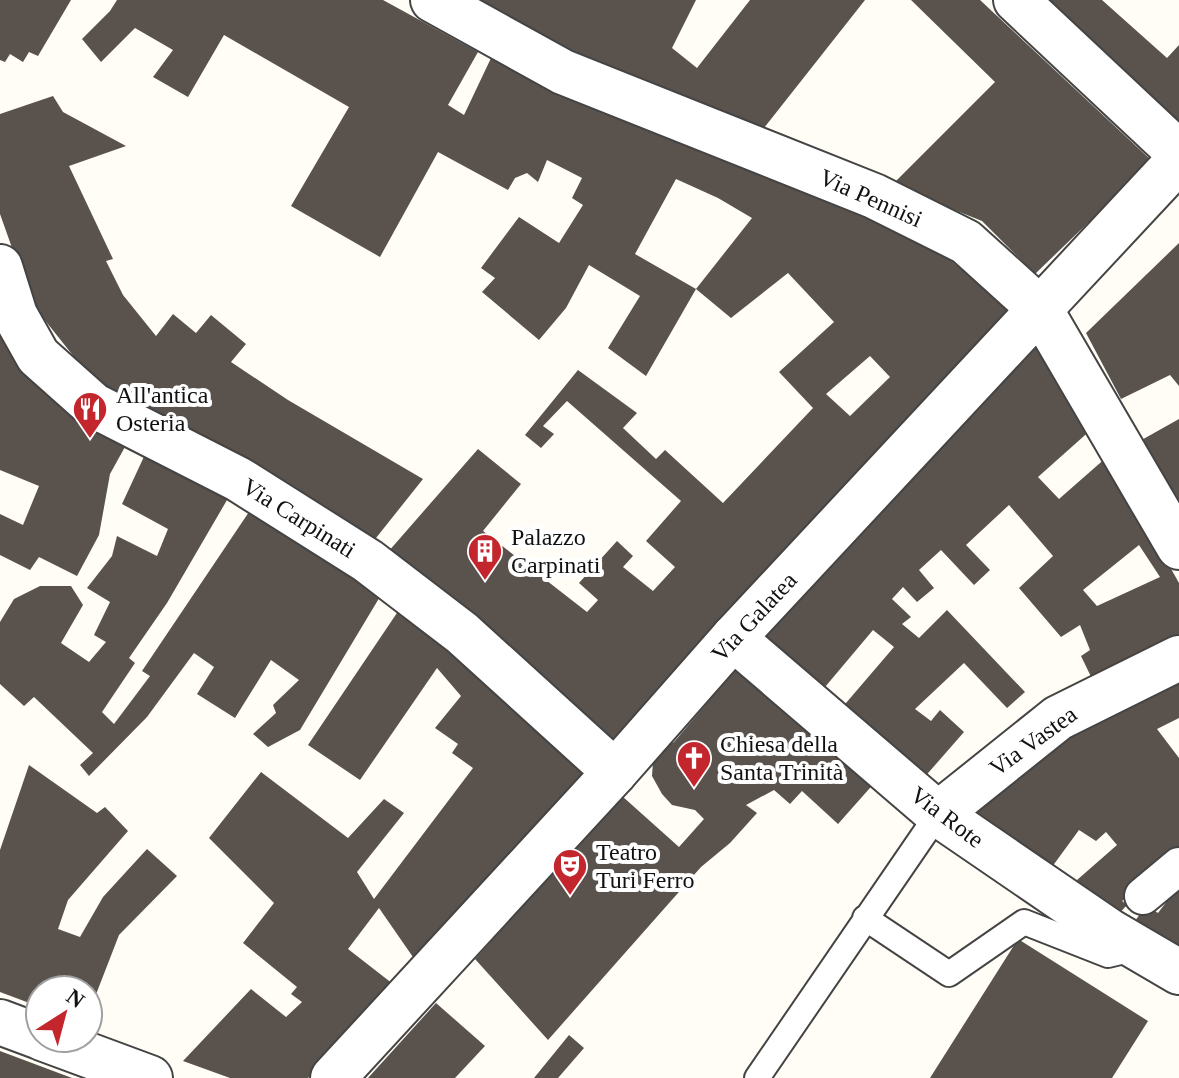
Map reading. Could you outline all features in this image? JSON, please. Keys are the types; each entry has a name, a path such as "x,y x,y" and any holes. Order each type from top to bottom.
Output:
{"street":[{"name":"Via Pennisi","path":"433,0 563,72 874,196 966,242 1040,309 1179,547"},
{"path":"1016,0 1179,153"},
{"name":"Via Galatea","path":"333,1078 615,772 733,638 1179,160"},
{"name":"Via Carpinati","path":"0,267 15,315 38,356 93,405 238,479 368,561 462,633 615,772"},
{"name":"Via Rote","path":"733,638 938,814 1138,948 1179,972"},
{"name":"Via Vastea","path":"938,814 1058,718 1179,658"},
{"path":"1143,896 1179,866"},
{"path":"0,1022 24,1031"},
{"path":"85,1054 150,1078"}],"lane":[{"path":"757,1078 938,814"},
{"path":"865,918 949,974 1024,922 1108,955 1138,948"}],"building":[{"path":"0,0 71,0 38,56 29,52 23,62 10,54 5,62 0,60"},
{"path":"117,0 383,0 478,52 448,105 464,115 492,56 733,165 861,213 919,239 1012,309 612,750 388,552 478,449 521,484 483,531 587,612 598,600 579,583 617,541 633,556 623,567 653,591 675,567 646,541 681,501 567,401 543,426 554,434 541,448 525,435 578,370 637,413 623,428 656,459 665,450 723,503 813,408 779,372 834,322 788,273 731,318 696,289 646,376 608,348 640,296 589,265 566,308 539,340 482,292 495,278 481,268 519,217 559,243 583,205 572,198 582,178 547,160 538,182 527,173 515,178 508,190 438,152 380,257 291,206 349,107 224,35 188,97 153,77 173,50 135,28 101,62 82,39","holes":["676,179 752,218 696,289 635,254","870,356 890,377 850,416 826,394"]},
{"path":"469,0 696,0 672,48 697,68 750,0 865,0 760,133 586,64"},
{"path":"911,0 980,0 1152,161 1035,274 982,221 892,185 995,82"},
{"path":"1050,0 1102,0 1167,58 1179,45 1179,124"},
{"path":"53,96 63,112 126,146 69,166 113,259 106,261 123,295 156,336 173,314 196,333 211,315 246,344 231,362 288,400 423,479 372,543 98,387 32,304 0,214 0,114"},
{"path":"1179,243 1179,386 1170,375 1121,399 1086,333"},
{"path":"0,326 131,436 110,474 99,535 77,576 39,557 30,570 0,555 0,514 23,525 39,486 0,470"},
{"path":"1038,341 1093,428 1038,477 1059,499 1108,456 1179,583 1179,646 1097,689 1081,656 1090,650 1080,625 1061,637 1019,588 1053,556 1009,505 966,545 990,570 974,585 941,550 919,570 934,588 917,602 903,587 892,599 911,617 902,624 919,638 947,610 1025,692 1007,708 964,663 915,709 931,721 940,710 964,732 922,780 840,710 894,647 873,630 820,693 761,642","holes":["1139,545 1160,577 1097,606 1083,590"]},
{"path":"1179,419 1179,509 1138,442"},
{"path":"148,448 234,488 167,603 129,658 135,663 102,712 114,724 150,676 142,671 253,506 384,590 300,730 268,747 253,734 276,713 273,705 299,680 271,660 235,718 197,694 214,667 194,653 147,717 89,776 80,765 93,753 34,697 24,706 0,684 0,622 14,599 40,586 71,586 83,605 61,643 89,662 106,642 94,635 110,602 87,588 112,556 117,536 157,556 168,529 122,504"},
{"path":"403,604 588,769 415,960 379,908 348,949 393,984 308,1078 230,1078 183,1061 251,989 286,1017 302,1002 291,994 297,987 243,943 274,903 209,838 261,772 348,838 384,799 404,813 357,872 374,899 473,768 452,753 458,744 435,728 461,696 437,668 360,780 308,745"},
{"path":"741,663 877,780 838,824 802,791 790,804 774,790 746,805 757,813 730,843 701,867 548,1040 475,959 622,796 679,847 704,819 695,810 672,805 662,794 652,776 653,761 663,748 674,742"},
{"path":"1179,674 1179,718 1157,729 1179,758 1179,853 1122,901 1127,905 1114,919 1069,887 1117,845 1106,832 1096,841 1079,830 1049,871 960,808 1053,742"},
{"path":"29,765 97,813 105,807 128,831 68,900 58,929 80,937 103,897 147,849 177,876 119,935 104,974 24,974 24,1001 0,992 0,850"},
{"path":"1179,885 1179,959 1131,927 1146,905 1158,913"},
{"path":"1018,939 1148,1021 1112,1078 930,1078"},
{"path":"436,1003 485,1046 455,1078 368,1078"},
{"path":"569,1035 584,1048 558,1078 534,1078"},
{"path":"0,1051 72,1078 0,1078"}],"place":[{"name":"All'antica Osteria","path":"90,440"},
{"name":"Palazzo Carpinati","path":"485,582"},
{"name":"Chiesa della Santa Trinità","path":"694,789"},
{"name":"Teatro Turi Ferro","path":"570,897"}]}
